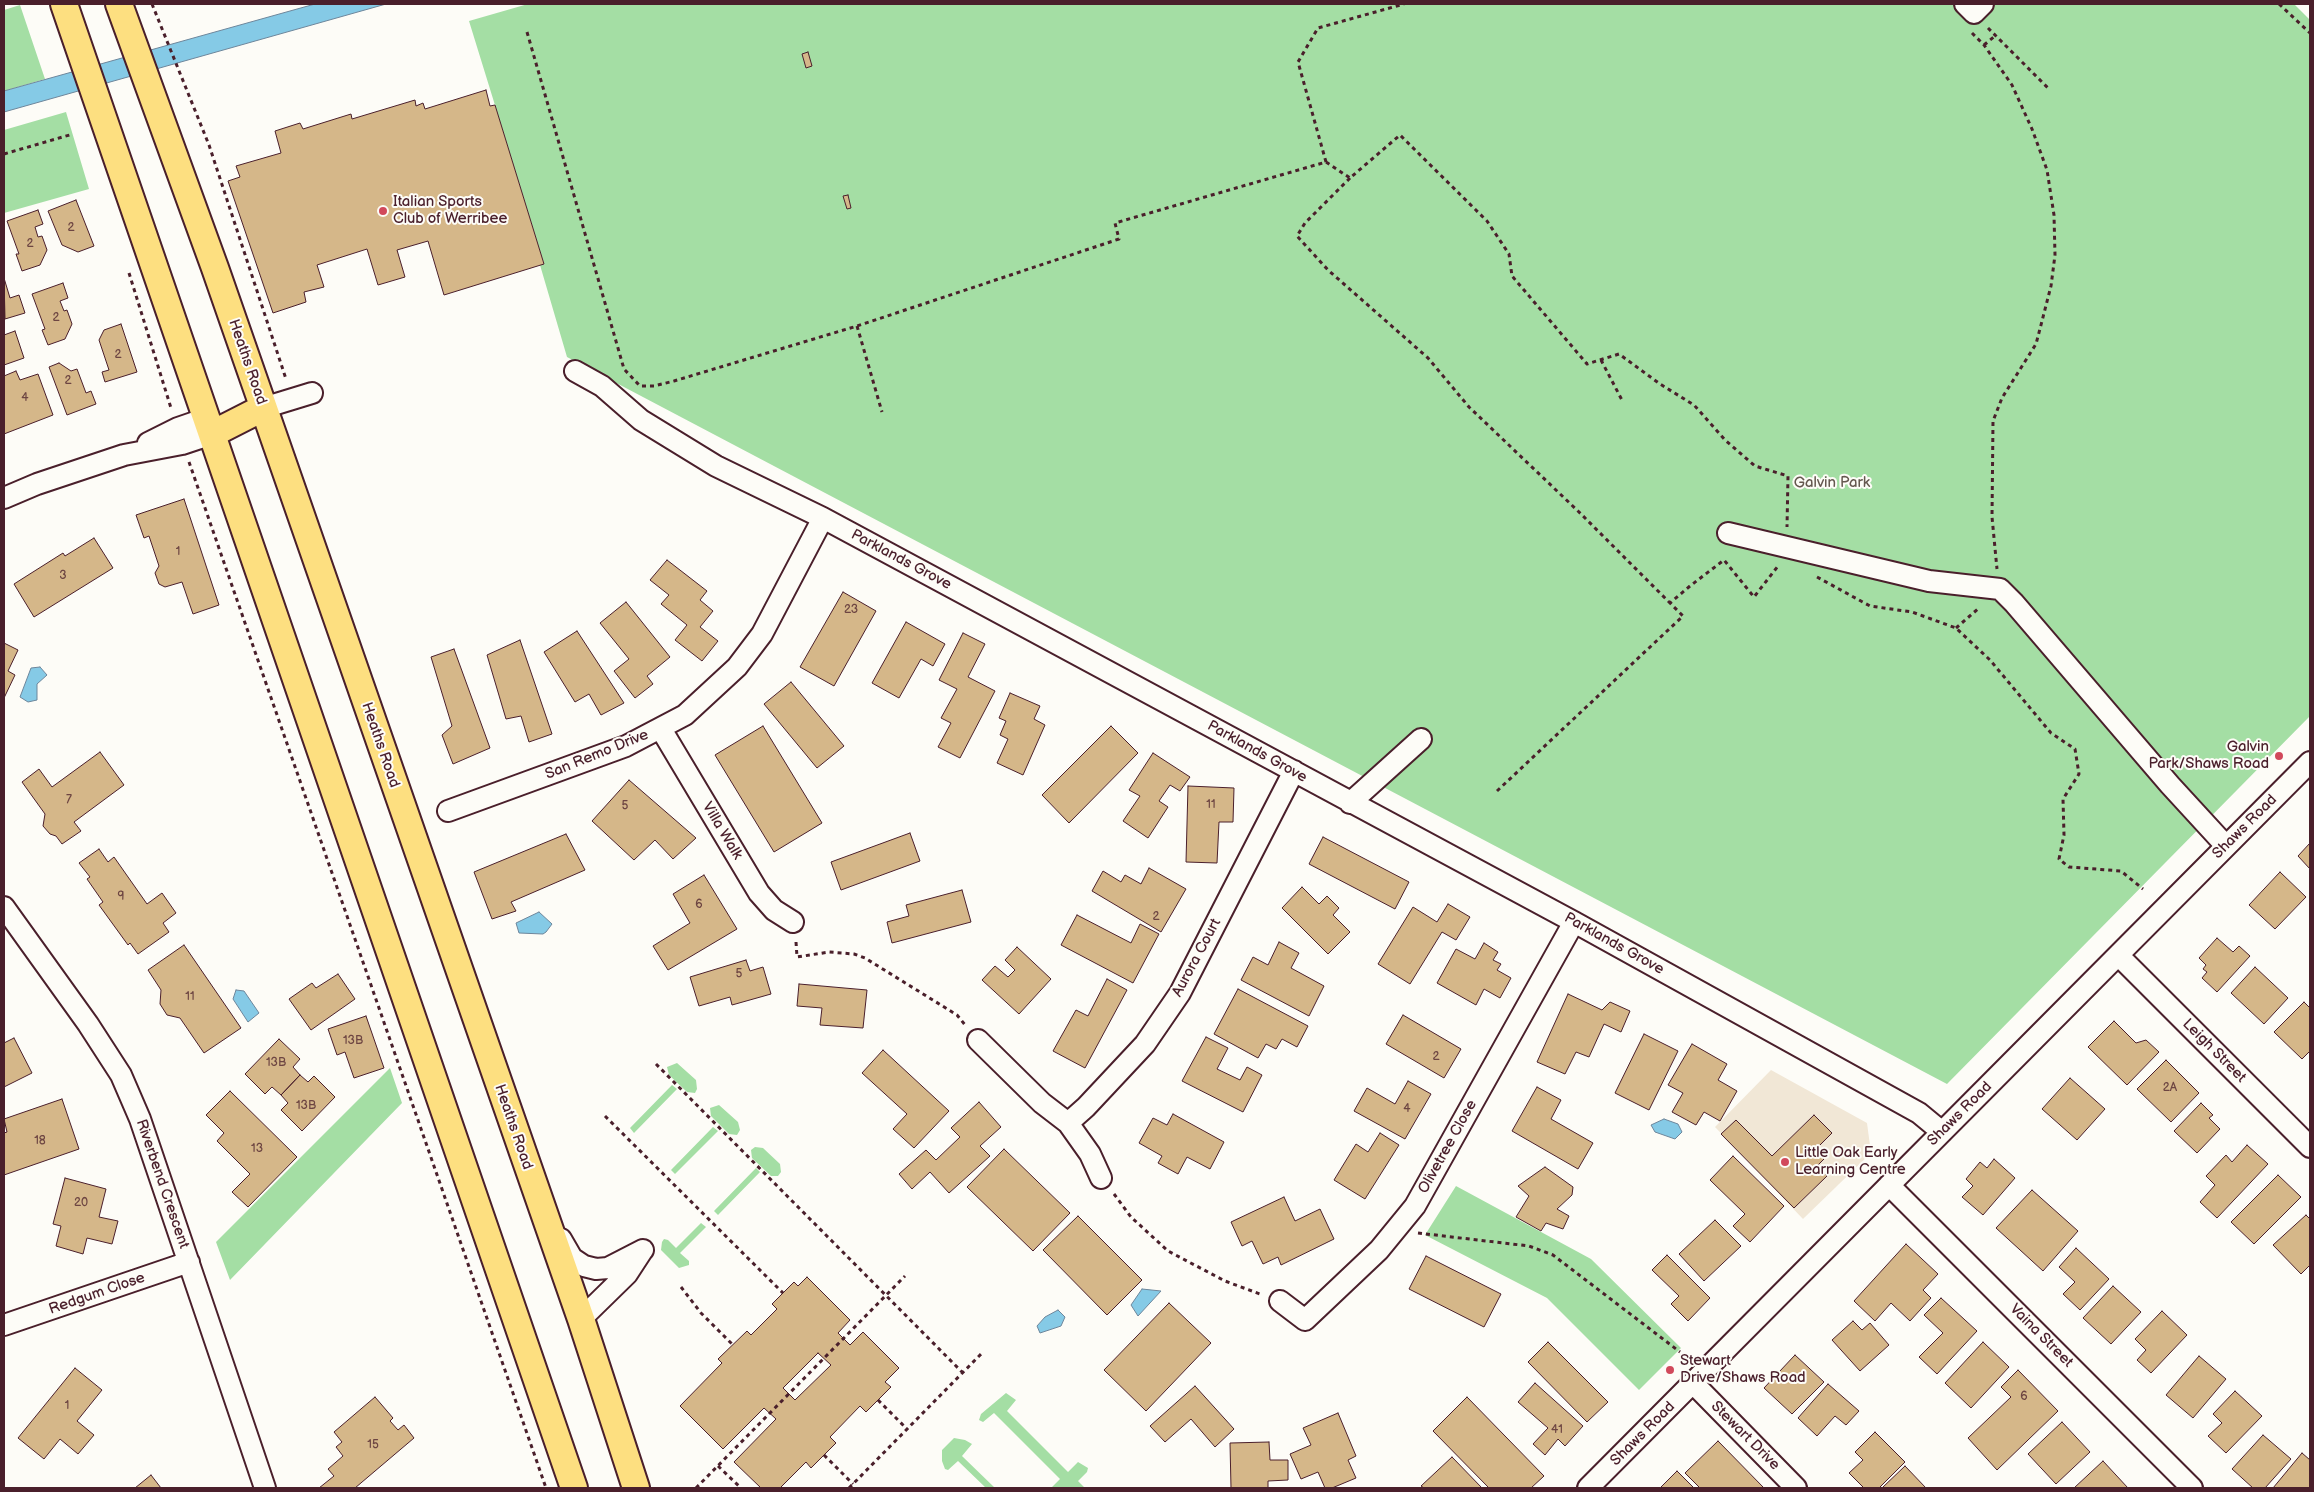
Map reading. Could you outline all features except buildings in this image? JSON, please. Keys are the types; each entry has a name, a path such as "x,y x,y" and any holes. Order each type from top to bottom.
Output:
{"main road":[{"path":"64,4 574,1488"},
{"name":"Heaths Road","path":"119,4 183,178 581,1319 636,1488"},
{"path":"209,426 263,408"}],"street":[{"name":"Parklands Grove","path":"574,371 602,386 641,420 716,466 823,518 1574,922 1919,1113 1942,1132"},
{"path":"263,408 312,393"},
{"path":"4,498 37,484 209,426"},
{"name":"San Remo Drive","path":"448,811 626,746 685,715 737,667 762,634 823,518"},
{"path":"1728,533 1929,581 2000,589 2170,785 2226,846"},
{"name":"Villa Walk","path":"661,729 759,893 766,903 793,922"},
{"path":"1350,803 1421,739"},
{"name":"Shaws Road","path":"1588,1488 2310,762"},
{"name":"Aurora Court","path":"1068,1123 1086,1107 1144,1044 1180,993 1294,771"},
{"name":"Riverbend Crescent","path":"4,907 88,1024 121,1076 140,1119 266,1488"},
{"name":"Olivetree Close","path":"1280,1301 1305,1320 1379,1250 1415,1206 1574,922"},
{"name":"Leigh Street","path":"2118,955 2310,1147"},
{"path":"978,1040 1042,1103 1068,1123 1090,1154 1101,1178"},
{"path":"505,1104 527,1139 562,1243 572,1258 592,1268 608,1268 644,1250 627,1274 581,1319"},
{"name":"Vaina Street","path":"1889,1185 2192,1488"},
{"name":"Redgum Close","path":"4,1325 189,1262"},
{"name":"Stewart Drive","path":"1693,1383 1796,1488"}],"path":[{"path":"1350,178 1326,162 1298,62 1318,28 1404,4"},
{"path":"2280,4 2310,33"},
{"path":"1972,12 2048,88"},
{"path":"1956,628 2000,589 1992,518 1993,421 2002,398 2036,344 2051,286 2054,263 2054,214 2047,170 2032,129 2012,85 1984,45 1972,12"},
{"path":"527,32 624,368 640,386 654,386 857,326 1119,239 1115,223 1326,162"},
{"path":"1984,45 1995,36"},
{"path":"4,154 73,134"},
{"path":"1497,791 1684,616 1670,603 1579,512 1469,407 1428,358 1328,270 1297,236 1305,223 1350,178 1400,135 1487,221 1509,254 1512,276 1587,364 1620,354 1660,384 1694,405 1725,440 1755,466 1788,476 1784,559 1754,597 1724,560 1670,603"},
{"path":"128,270 180,436 546,1488"},
{"path":"857,326 882,412"},
{"path":"1601,360 1623,402"},
{"path":"1810,573 1870,606 1912,612 1956,628 1990,660 2051,733 2075,749 2079,774 2063,799 2064,835 2059,859 2069,867 2121,871 2143,889"},
{"path":"793,922 798,957 829,952 854,954 865,958 957,1014 978,1040"},
{"path":"656,1064 963,1373"},
{"path":"605,1116 783,1293"},
{"path":"1101,1178 1131,1217 1168,1251 1225,1281 1280,1301"},
{"path":"1395,1230 1529,1246 1553,1255 1680,1352"},
{"path":"696,1488 905,1276"},
{"path":"681,1287 701,1313 733,1345"},
{"path":"849,1488 983,1352"},
{"path":"878,1400 908,1430"},
{"path":"824,1455 853,1484"},
{"path":"718,1466 741,1488"}],"shaded area":[{"path":"1771,1070 1867,1123 1871,1153 1803,1219 1715,1127"}],"green space":[{"name":"Galvin Park","path":"528,4 2294,4 2310,20 2310,716 1947,1084 567,357 540,265 544,264 469,21"},
{"path":"20,5 45,79 4,91 4,10"},
{"path":"66,112 89,189 4,213 4,130"},
{"path":"677,1063 696,1080 697,1089 695,1093 687,1092 669,1075 667,1067"},
{"path":"390,1068 402,1103 230,1280 216,1242"},
{"path":"672,1085 677,1089 634,1133 630,1128"},
{"path":"719,1105 738,1122 740,1130 737,1135 729,1134 711,1116 710,1108"},
{"path":"713,1127 718,1131 675,1174 671,1170"},
{"path":"755,1147 763,1148 780,1164 781,1172 778,1176 771,1176 752,1158 751,1150"},
{"path":"756,1168 760,1172 718,1215 714,1211"},
{"path":"1456,1186 1591,1259 1681,1348 1639,1390 1547,1298 1425,1235"},
{"path":"701,1223 706,1227 680,1253 689,1261 689,1265 679,1268 661,1250 662,1242 664,1239 668,1240 676,1248"},
{"path":"1006,1393 1016,1400 1007,1411 1068,1472 1078,1462 1088,1468 1087,1472 1078,1481 1085,1488 1051,1488 1060,1479 994,1413 983,1422 979,1420 981,1414"},
{"path":"954,1438 965,1440 972,1444 962,1456 995,1488 986,1488 958,1461 948,1470 945,1469 942,1461 942,1450"}],"water":[{"path":"315,4 386,4 4,112 4,91"},
{"path":"40,667 47,675 37,684 37,700 28,702 20,697 31,668"},
{"path":"539,912 552,924 546,932 543,934 519,933 516,923"},
{"path":"236,990 244,991 259,1013 248,1022 233,999"},
{"path":"1664,1119 1678,1124 1682,1132 1675,1139 1655,1132 1651,1125"},
{"path":"1142,1289 1161,1291 1138,1316 1131,1305"},
{"path":"1058,1310 1065,1317 1061,1326 1040,1333 1037,1326 1045,1317"}],"place":[{"name":"Italian Sports Club of Werribee","path":"383,211"},
{"name":"Galvin Park/Shaws Road","path":"2279,756"},
{"name":"Little Oak Early Learning Centre","path":"1785,1162"},
{"name":"Stewart Drive/Shaws Road","path":"1670,1370"}]}
